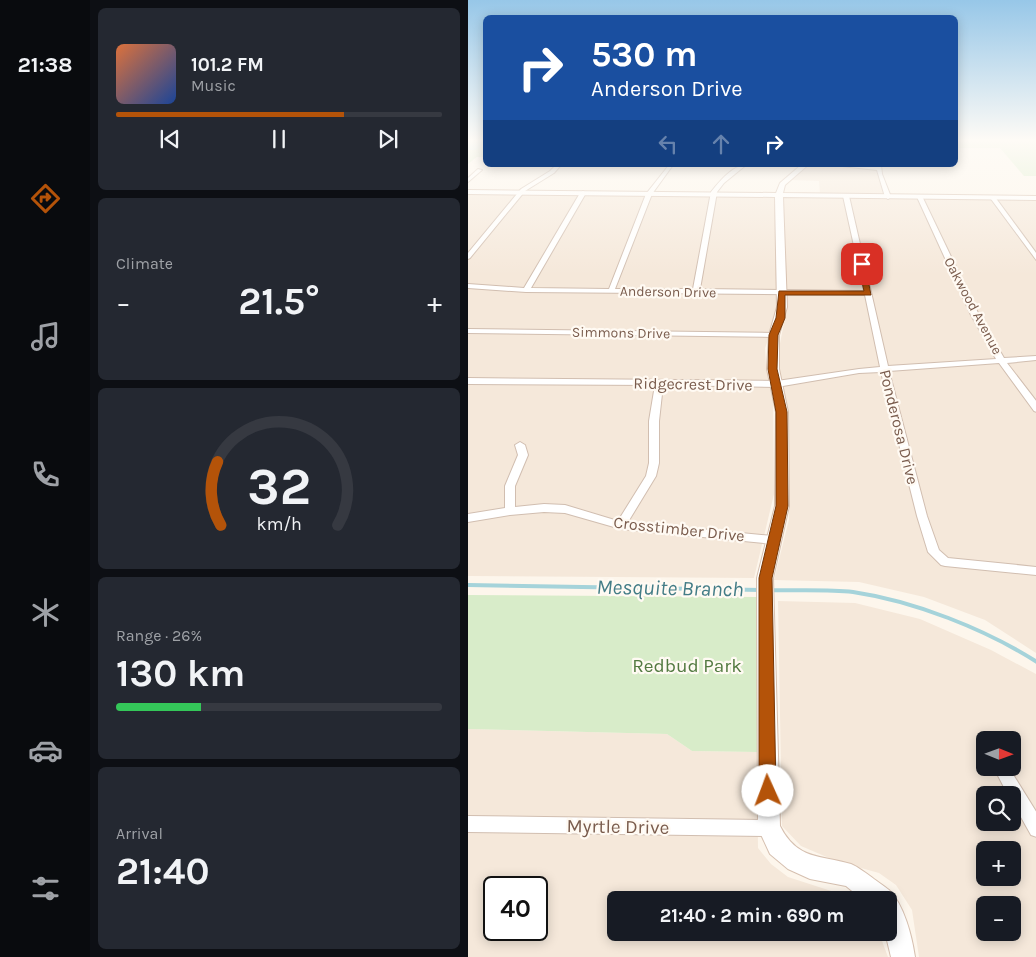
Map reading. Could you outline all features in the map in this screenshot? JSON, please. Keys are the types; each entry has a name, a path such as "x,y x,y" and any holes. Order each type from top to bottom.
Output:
{"street":[{"path":"468,257 520,192 528,186"},
{"path":"611,291 649,194 655,186"},
{"path":"696,292 714,194 718,186"},
{"path":"781,186 778,195 780,318 774,335 773,369 782,412 782,506 765,578 764,602 769,828 778,846 796,861 810,868 850,876 870,891"},
{"path":"885,186 888,197"},
{"path":"468,192 1036,198"},
{"path":"526,290 583,194"},
{"name":"Ponderosa Drive","path":"846,196 869,293 884,368 922,516 934,552 945,562 1036,572"},
{"name":"Oakwood Avenue","path":"920,197 975,315 1001,360 1036,410"},
{"path":"993,198 1036,259"},
{"name":"Anderson Drive","path":"468,286 526,290 869,293"},
{"name":"Simmons Drive","path":"468,331 774,335"},
{"name":"Ridgecrest Drive","path":"468,381 777,384 884,368 1036,358"},
{"path":"621,525 651,476 654,463 654,421 659,384"},
{"path":"510,511 510,486 524,455 520,445"},
{"name":"Crosstimber Drive","path":"468,518 510,511 544,508 564,509 621,525 773,540"},
{"path":"1006,776 1036,829"},
{"name":"Myrtle Drive","path":"468,824 769,828"},
{"path":"897,932 903,957"}],"shaded area":[{"path":"819,186 881,186 883,193 820,194"},
{"path":"468,194 775,197 778,299 776,318 765,348 766,365 773,394 774,494 754,578 468,576"},
{"path":"783,197 1036,200 1036,653 985,620 924,597 859,582 774,580 789,519 789,466 778,354 787,307"},
{"path":"778,601 855,603 920,619 991,650 1036,674 1036,957 919,957 912,910 896,885 879,873 836,861 801,846 782,826"},
{"path":"468,729 667,734 692,751 757,752 758,848 771,864 788,877 831,891 607,891 607,941 882,941 888,957 468,957"}],"green space":[{"name":"Redbud Park","path":"468,595 757,597 757,752 692,751 667,734 468,729"}],"waterway":[{"name":"Mesquite Branch","path":"468,585 761,590"},
{"name":"Mesquite Branch","path":"769,590 853,592 900,602 948,618 995,638 1037,662"}],"route":[{"path":"768,791 765,578 782,506 782,412 773,369 773,343 782,307 781,293 869,293 862,264"}]}
